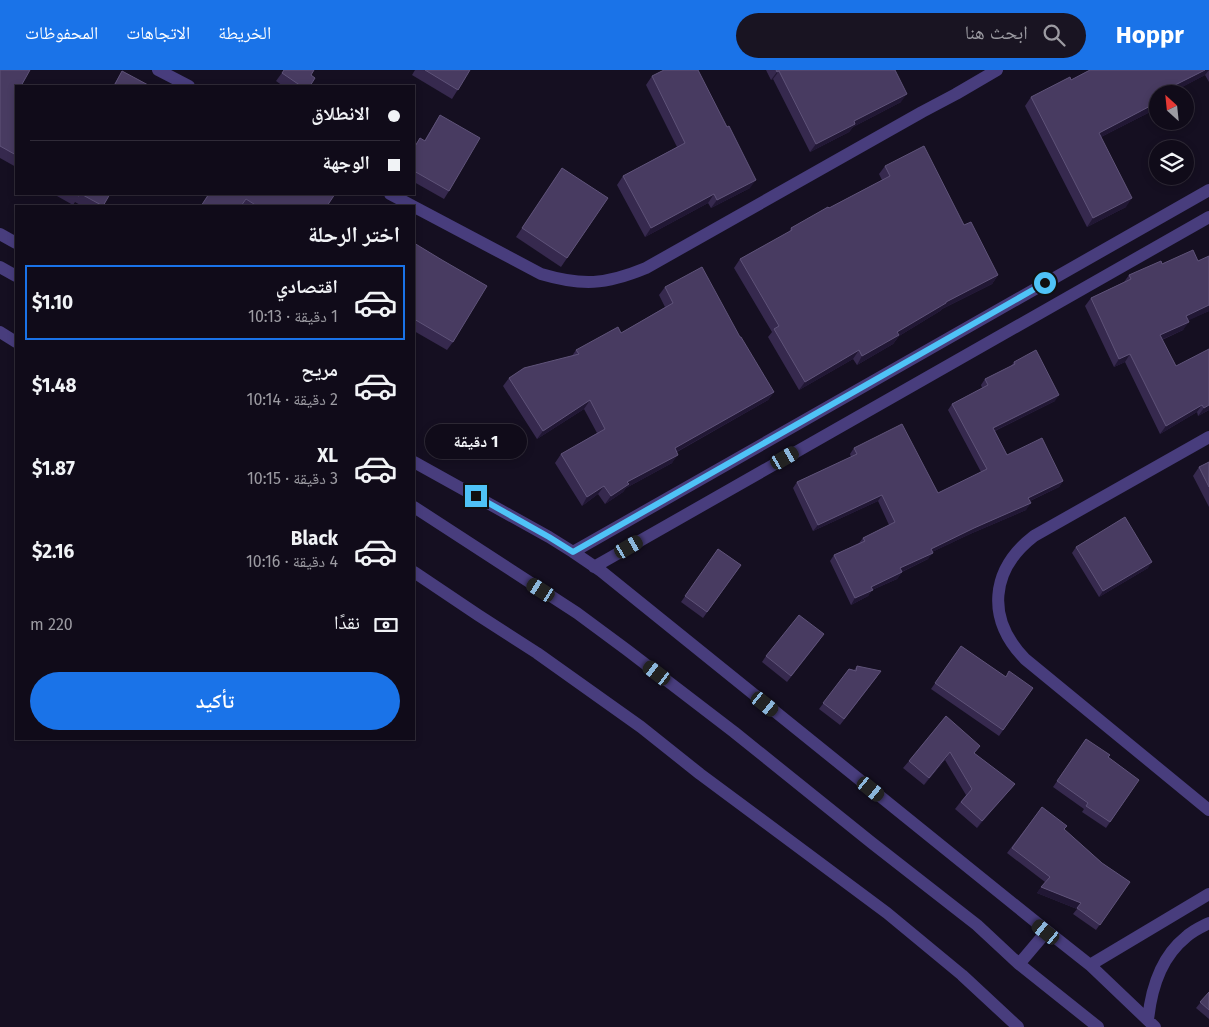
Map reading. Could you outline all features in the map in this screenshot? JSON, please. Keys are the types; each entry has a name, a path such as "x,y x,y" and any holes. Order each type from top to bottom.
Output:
{"street":[{"path":"158,70 186,85"},
{"path":"415,207 540,274 578,282 610,280 646,268 997,70"},
{"path":"573,552 1209,190"},
{"path":"392,195 411,205"},
{"path":"594,567 1209,217"},
{"path":"0,234 15,242"},
{"path":"0,267 15,275"},
{"path":"0,332 15,341"},
{"path":"1209,437 1034,536 1014,554 1007,565 999,589 998,602 999,615 1003,627 1012,644 1025,659 1209,810"},
{"path":"415,463 540,532 594,567 1046,932 1090,965 1151,1023"},
{"path":"415,508 577,612 606,634 734,732 864,837 970,919 1019,964 1098,1027"},
{"path":"415,573 537,652 641,728 887,914 962,975 1018,1027"},
{"path":"1090,965 1209,894"},
{"path":"1151,1023 1149,1006 1152,992 1165,963 1186,936 1209,923"},
{"path":"1019,964 1046,932"}],"building":[{"path":"0,70 30,70 22,85 15,85 15,154 0,146"},
{"path":"284,70 314,70 311,75 315,78 311,85 300,85 282,73"},
{"path":"425,70 470,70 458,90"},
{"path":"664,70 698,70 756,180 717,200 714,194 651,228 623,176 685,143 652,76"},
{"path":"776,70 895,70 907,94 854,121 855,124 816,144 779,71 777,72"},
{"path":"1090,70 1205,70 1175,85 1149,85 1149,107 1099,133 1132,198 1093,218 1031,97 1070,77 1071,80"},
{"path":"122,71 148,85 115,85"},
{"path":"440,115 480,138 449,191 415,172 415,146 420,138 425,141"},
{"path":"924,146 964,225 971,222 998,275 946,302 897,332 899,335 862,356 859,350 805,382 774,329 779,326 740,259 828,207 890,176 885,166"},
{"path":"562,168 608,198 567,258 522,228"},
{"path":"83,195 109,195 104,205"},
{"path":"208,195 334,195 328,205 255,205 246,199 242,205 202,205"},
{"path":"415,244 487,286 453,342 415,320"},
{"path":"1193,250 1198,261 1209,256 1209,305 1186,316 1189,322 1160,335 1176,366 1209,349 1209,405 1204,408 1202,405 1166,426 1130,354 1119,359 1091,298 1131,279 1129,275 1161,261 1162,264"},
{"path":"702,267 740,337 774,392 675,448 678,455 627,482 629,484 611,496 604,486 587,497 561,454 605,429 590,400 543,431 509,378 524,368 579,354 576,350 618,327 621,333 673,303 665,287"},
{"path":"1036,350 1059,395 993,428 1007,455 1042,438 1063,481 1028,498 1031,503 931,549 933,553 900,568 902,572 871,587 873,590 855,598 834,555 865,541 863,538 895,522 882,495 818,525 797,482 857,454 854,448 902,424 938,493 987,469 952,404 988,385 985,379 1015,364 1014,362"},
{"path":"1209,462 1209,487 1199,467"},
{"path":"1125,517 1152,562 1103,591 1076,547"},
{"path":"718,549 741,565 707,612 685,596"},
{"path":"799,615 824,634 791,676 766,656"},
{"path":"961,646 1006,677 1009,671 1033,688 1003,730 935,683"},
{"path":"857,666 881,671 844,719 823,703 849,669 856,671"},
{"path":"946,716 980,746 974,753 1015,784 982,821 961,802 972,789 950,752 929,778 909,761"},
{"path":"1086,739 1110,755 1108,757 1139,780 1110,822 1086,806 1088,803 1057,781"},
{"path":"1042,807 1067,826 1064,829 1102,863 1130,882 1100,925 1077,908 1081,903 1041,887 1050,877 1012,848"},
{"path":"1209,992 1209,1010 1200,1002"}],"route":[{"path":"476,496 573,552 1045,283"}]}
